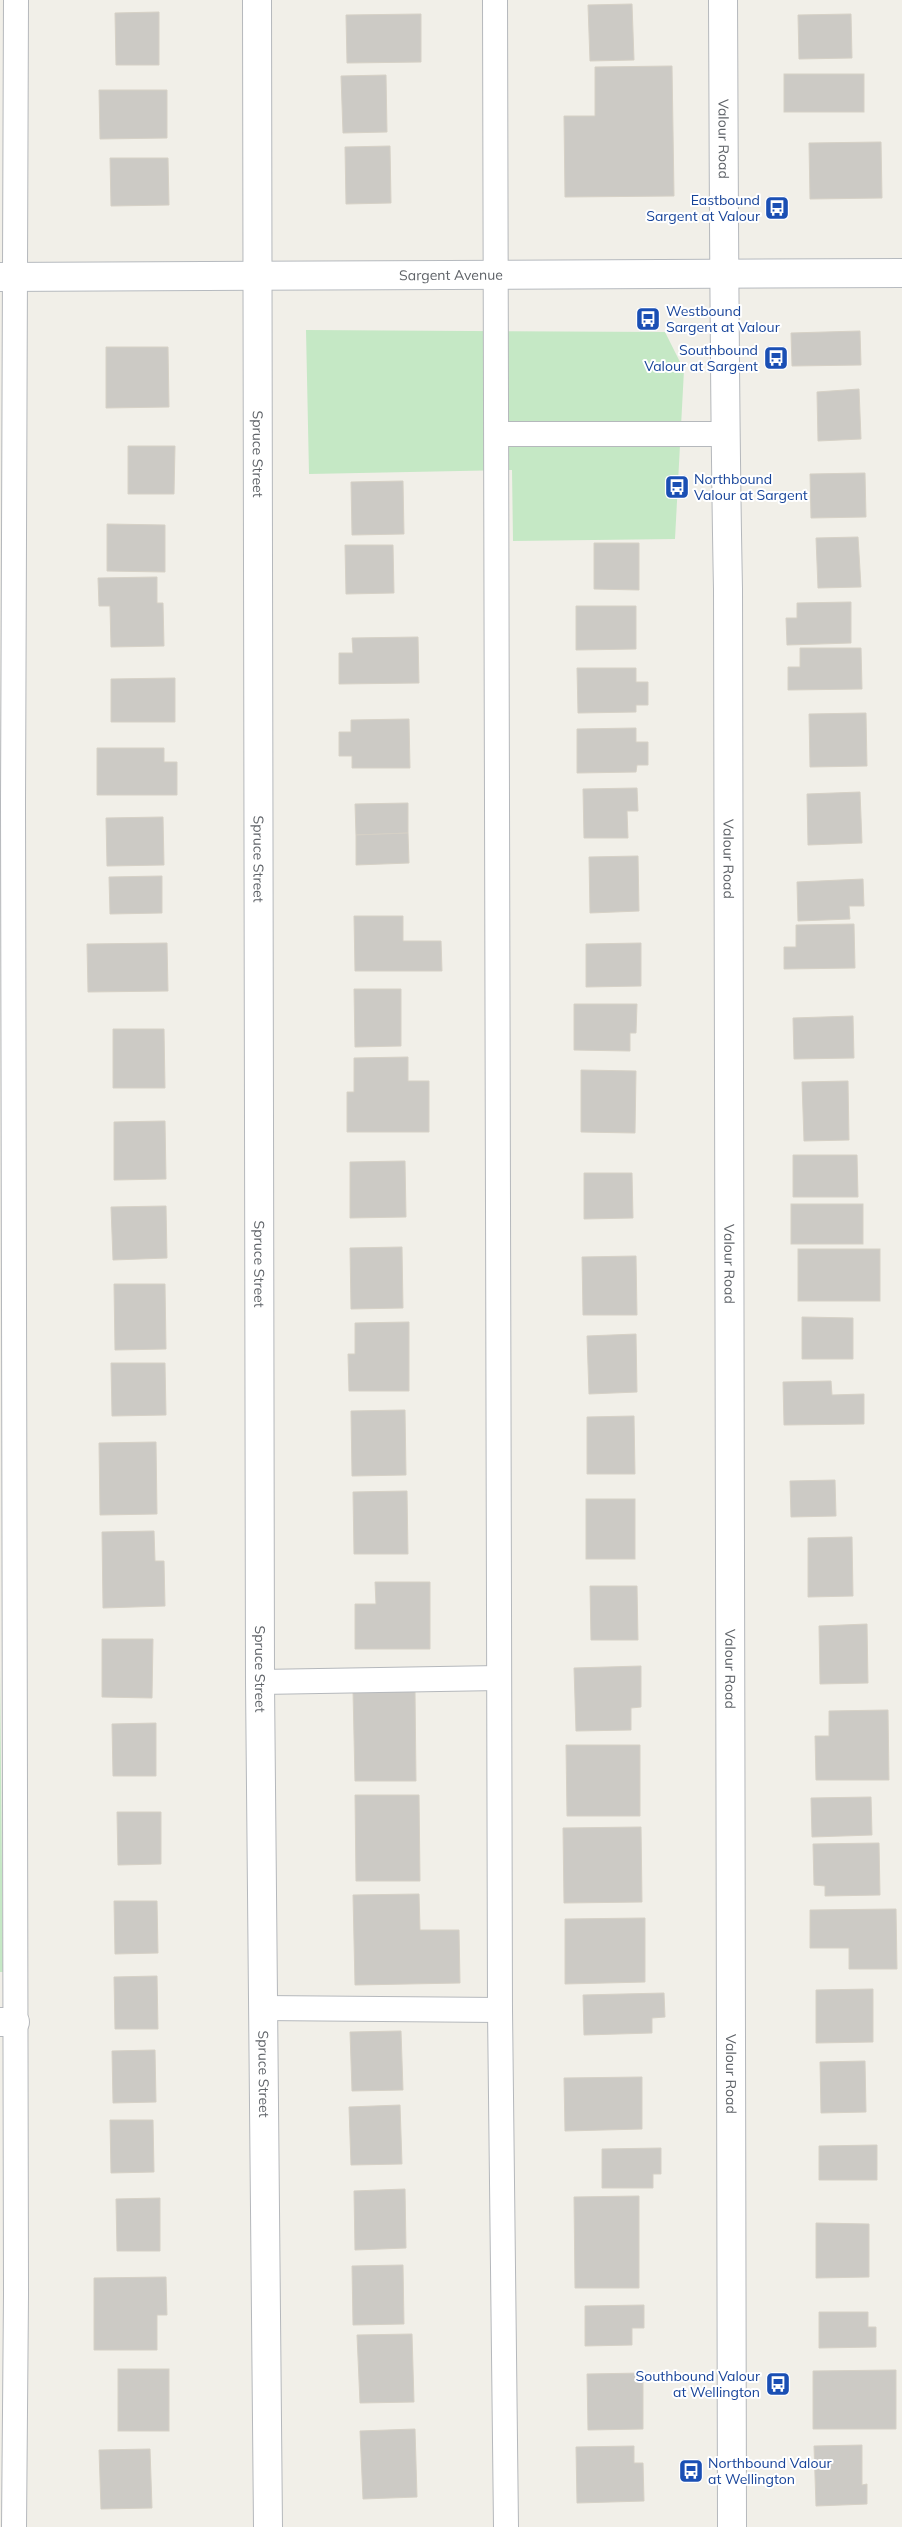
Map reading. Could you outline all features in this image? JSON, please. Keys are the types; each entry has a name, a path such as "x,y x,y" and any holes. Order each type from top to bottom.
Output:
{"street":[{"name":"Spruce Street","path":"257,0 260,1682 268,2527"},
{"name":"Valour Road","path":"724,0 725,434 728,589 732,2527"},
{"name":"Sargent Avenue","path":"8,277 725,272 902,273"}],"lane":[{"path":"494,0 497,434 500,2010 506,2527"},
{"path":"11,10 8,277 14,795 8,2295 14,2527"},
{"path":"497,434 725,434"},
{"path":"260,1682 499,1678"},
{"path":"262,2008 500,2010"}],"green space":[{"path":"306,330 665,332 684,370 675,539 513,541 512,470 309,474"},
{"path":"0,1668 3,1972 0,1972"}],"building":[{"path":"632,4 634,60 590,61 588,5"},
{"path":"159,12 159,65 116,65 115,13"},
{"path":"421,14 421,62 347,63 346,15"},
{"path":"851,14 852,58 799,59 798,15"},
{"path":"672,66 674,196 565,197 564,116 595,116 595,67"},
{"path":"784,74 864,74 864,112 784,112"},
{"path":"386,75 387,132 343,133 341,76"},
{"path":"99,90 167,90 167,138 100,139"},
{"path":"881,142 882,198 810,199 809,143"},
{"path":"390,146 391,203 346,204 345,147"},
{"path":"110,158 168,158 169,205 111,206"},
{"path":"860,331 861,365 792,366 791,333"},
{"path":"106,347 168,347 169,407 106,408"},
{"path":"859,389 861,439 818,441 817,392"},
{"path":"128,446 175,446 174,494 128,494"},
{"path":"865,473 866,517 811,518 810,474"},
{"path":"403,481 404,534 352,535 351,482"},
{"path":"107,524 165,525 165,572 107,571"},
{"path":"858,537 861,587 818,588 816,538"},
{"path":"594,543 639,543 639,590 594,589"},
{"path":"345,545 393,545 394,593 346,594"},
{"path":"157,577 157,603 163,603 164,646 111,647 110,606 99,606 98,578"},
{"path":"851,602 851,643 787,645 786,618 797,618 797,603"},
{"path":"576,606 636,606 636,649 576,650"},
{"path":"418,637 419,683 339,684 339,653 353,653 352,638"},
{"path":"800,648 861,648 862,689 788,690 788,667 800,667"},
{"path":"577,668 636,668 636,682 648,682 648,705 636,705 636,712 578,713"},
{"path":"175,678 175,722 111,722 111,679"},
{"path":"866,713 867,766 810,767 809,714"},
{"path":"409,719 410,768 352,768 352,756 339,756 339,732 351,732 351,720"},
{"path":"636,728 636,742 648,742 648,765 637,765 636,772 577,773 577,729"},
{"path":"97,748 164,748 164,762 177,762 177,795 97,795"},
{"path":"637,788 638,811 627,811 628,838 584,838 583,789"},
{"path":"860,792 862,843 808,845 807,794"},
{"path":"408,803 408,833 356,835 355,804"},
{"path":"163,817 164,865 107,866 106,818"},
{"path":"408,833 409,863 356,865 356,835"},
{"path":"638,856 639,911 590,913 589,857"},
{"path":"162,876 162,913 110,914 109,877"},
{"path":"863,879 864,906 849,906 850,919 798,921 797,882"},
{"path":"354,916 403,916 403,941 441,941 442,971 355,971"},
{"path":"854,924 855,968 784,969 784,947 796,947 796,925"},
{"path":"167,943 168,991 88,992 87,944"},
{"path":"641,943 641,986 586,987 586,944"},
{"path":"354,989 401,989 401,1046 355,1047"},
{"path":"574,1004 637,1004 636,1033 630,1033 630,1051 574,1050"},
{"path":"853,1016 854,1058 794,1059 793,1018"},
{"path":"113,1029 164,1029 165,1088 113,1088"},
{"path":"408,1057 408,1081 429,1081 429,1132 347,1132 347,1092 354,1092 354,1058"},
{"path":"581,1070 636,1071 635,1133 581,1132"},
{"path":"848,1081 849,1140 804,1141 802,1082"},
{"path":"165,1121 166,1179 114,1180 114,1122"},
{"path":"793,1155 857,1155 858,1197 793,1197"},
{"path":"405,1161 406,1217 350,1218 350,1162"},
{"path":"584,1173 632,1173 633,1218 584,1219"},
{"path":"791,1204 863,1204 863,1244 791,1244"},
{"path":"166,1206 167,1258 113,1260 111,1207"},
{"path":"402,1247 403,1308 351,1309 350,1248"},
{"path":"798,1249 880,1249 880,1301 798,1301"},
{"path":"636,1256 637,1315 583,1315 582,1257"},
{"path":"114,1284 165,1284 166,1349 115,1350"},
{"path":"802,1317 853,1318 853,1359 802,1359"},
{"path":"409,1322 409,1391 349,1391 348,1354 355,1354 355,1323"},
{"path":"636,1334 637,1392 589,1394 587,1336"},
{"path":"111,1363 165,1363 166,1415 112,1416"},
{"path":"831,1381 832,1395 864,1394 864,1424 784,1425 783,1382"},
{"path":"405,1410 406,1475 352,1476 351,1411"},
{"path":"634,1416 635,1474 587,1474 587,1417"},
{"path":"156,1442 157,1514 100,1515 99,1443"},
{"path":"835,1480 836,1516 791,1517 790,1481"},
{"path":"407,1491 408,1554 354,1554 353,1492"},
{"path":"586,1499 635,1499 635,1559 586,1559"},
{"path":"154,1531 155,1561 164,1561 165,1606 103,1608 102,1532"},
{"path":"852,1537 853,1596 808,1597 808,1538"},
{"path":"375,1582 430,1582 430,1649 355,1649 355,1604 376,1604"},
{"path":"590,1586 637,1586 638,1640 591,1640"},
{"path":"867,1624 868,1683 820,1684 819,1626"},
{"path":"102,1639 153,1639 152,1698 102,1697"},
{"path":"641,1666 641,1707 631,1708 631,1730 576,1731 574,1668"},
{"path":"415,1690 416,1781 355,1781 353,1691"},
{"path":"888,1710 889,1780 816,1780 815,1736 829,1736 829,1711"},
{"path":"156,1723 156,1776 113,1776 112,1724"},
{"path":"566,1745 640,1745 640,1816 567,1816"},
{"path":"355,1795 419,1795 420,1881 356,1881"},
{"path":"871,1797 872,1835 812,1837 811,1798"},
{"path":"117,1812 161,1812 161,1864 118,1865"},
{"path":"641,1827 642,1902 564,1903 563,1828"},
{"path":"879,1843 880,1895 825,1896 825,1886 814,1885 813,1844"},
{"path":"419,1894 420,1930 459,1930 460,1983 355,1985 353,1895"},
{"path":"114,1901 157,1901 158,1953 115,1954"},
{"path":"896,1909 897,1969 849,1969 849,1948 810,1948 810,1910"},
{"path":"645,1918 645,1982 565,1984 565,1919"},
{"path":"157,1976 158,2029 115,2029 114,1977"},
{"path":"873,1989 873,2042 816,2043 816,1990"},
{"path":"664,1993 665,2017 652,2018 652,2033 584,2035 583,1995"},
{"path":"401,2031 403,2090 352,2091 350,2032"},
{"path":"155,2050 156,2102 113,2103 112,2051"},
{"path":"865,2061 866,2112 821,2113 820,2062"},
{"path":"642,2077 642,2129 565,2131 564,2078"},
{"path":"400,2105 402,2164 351,2165 349,2107"},
{"path":"110,2120 153,2120 154,2172 111,2173"},
{"path":"877,2145 877,2180 819,2180 819,2146"},
{"path":"661,2148 661,2174 653,2174 653,2188 602,2188 602,2149"},
{"path":"405,2189 406,2248 355,2250 354,2191"},
{"path":"639,2196 639,2288 575,2288 574,2197"},
{"path":"160,2198 160,2251 117,2251 116,2199"},
{"path":"816,2223 869,2224 869,2277 816,2278"},
{"path":"403,2265 404,2324 353,2325 352,2266"},
{"path":"166,2277 167,2315 157,2315 157,2350 94,2350 94,2278"},
{"path":"644,2305 644,2328 632,2328 632,2345 585,2346 585,2306"},
{"path":"819,2312 868,2312 868,2327 876,2327 876,2347 819,2348"},
{"path":"412,2334 414,2402 360,2403 357,2335"},
{"path":"118,2369 169,2369 169,2431 118,2431"},
{"path":"896,2370 896,2429 813,2429 813,2371"},
{"path":"643,2373 643,2429 588,2430 587,2374"},
{"path":"415,2429 417,2497 363,2499 360,2431"},
{"path":"862,2445 862,2485 867,2484 867,2504 816,2506 814,2446"},
{"path":"634,2446 634,2463 643,2463 644,2501 577,2503 576,2447"},
{"path":"150,2449 152,2508 101,2509 99,2450"}],"place":[{"name":"Eastbound Sargent at Valour","path":"777,208"},
{"name":"Westbound Sargent at Valour","path":"648,319"},
{"name":"Southbound Valour at Sargent","path":"776,358"},
{"name":"Northbound Valour at Sargent","path":"677,487"},
{"name":"Southbound Valour at Wellington","path":"778,2384"},
{"name":"Northbound Valour at Wellington","path":"691,2471"}]}
